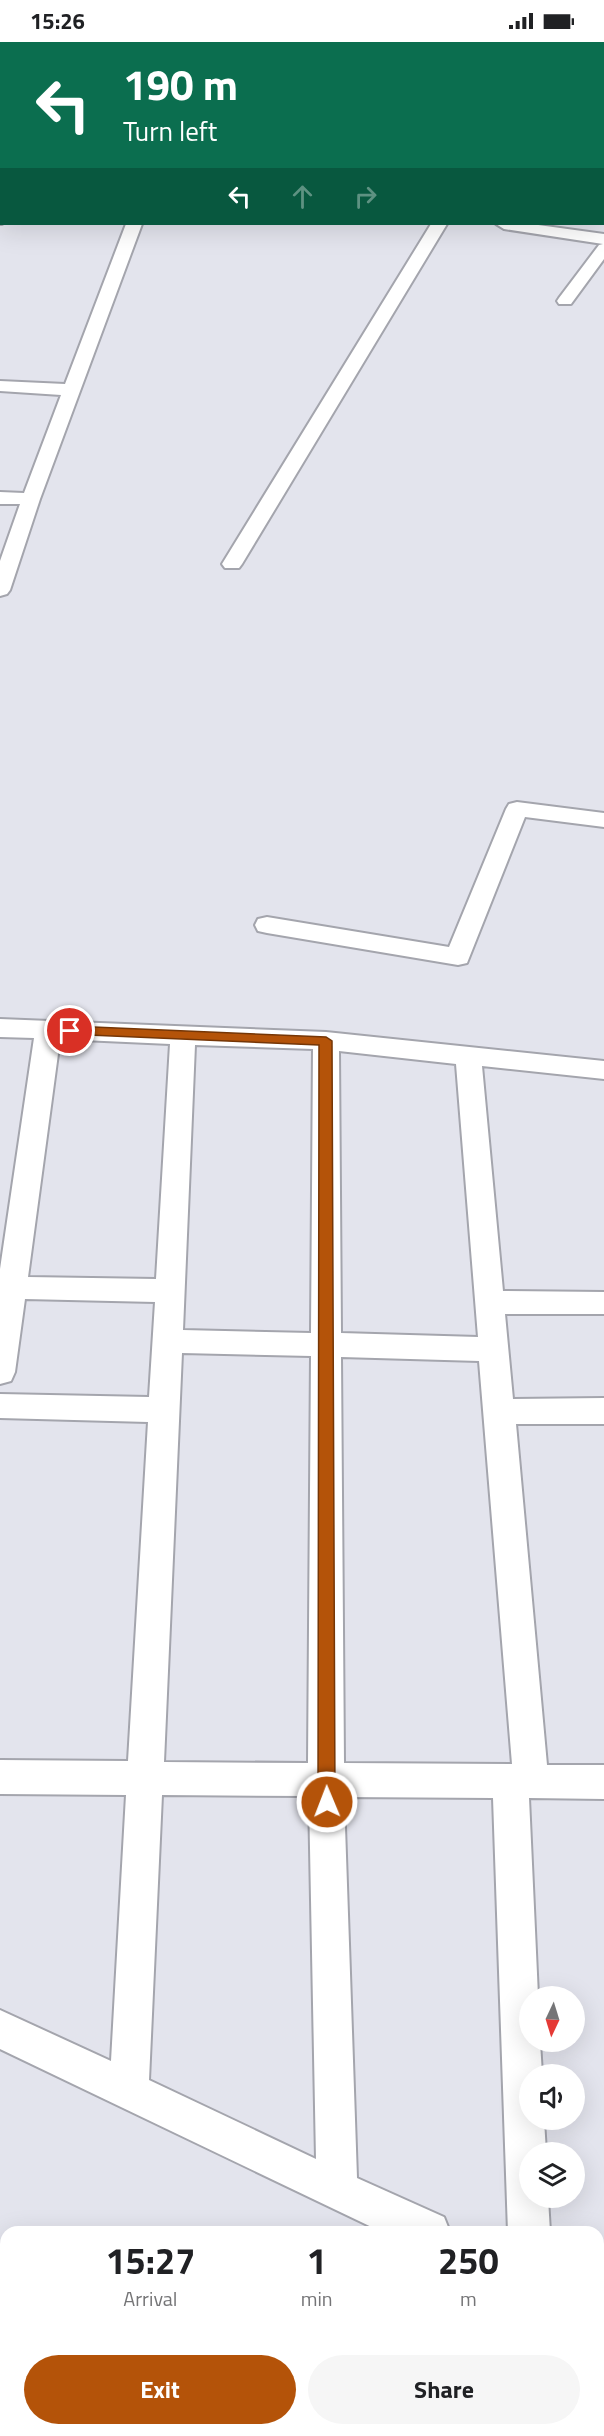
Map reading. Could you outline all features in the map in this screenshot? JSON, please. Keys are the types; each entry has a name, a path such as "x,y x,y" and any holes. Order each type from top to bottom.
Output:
{"street":[{"path":"0,590 31,499 135,225"},
{"path":"232,564 438,225"},
{"path":"511,225 604,239"},
{"path":"566,301 604,248"},
{"path":"0,386 74,390"},
{"path":"0,498 31,499"},
{"path":"267,925 458,957 517,809 604,820"},
{"path":"0,1028 326,1041 604,1070"},
{"path":"0,1372 2,1338 12,1288 48,1030"},
{"path":"129,2091 147,1778 183,1035"},
{"path":"326,1041 326,1779 337,2190"},
{"path":"468,1056 499,1412 521,1780 529,2226"},
{"path":"12,1288 170,1291"},
{"path":"490,1302 604,1303"},
{"path":"168,1341 494,1349"},
{"path":"0,1406 165,1410"},
{"path":"499,1412 604,1411"},
{"path":"0,1777 604,1782"},
{"path":"0,2030 416,2226"}],"route":[{"path":"70,1031 326,1041 327,1802"}]}
